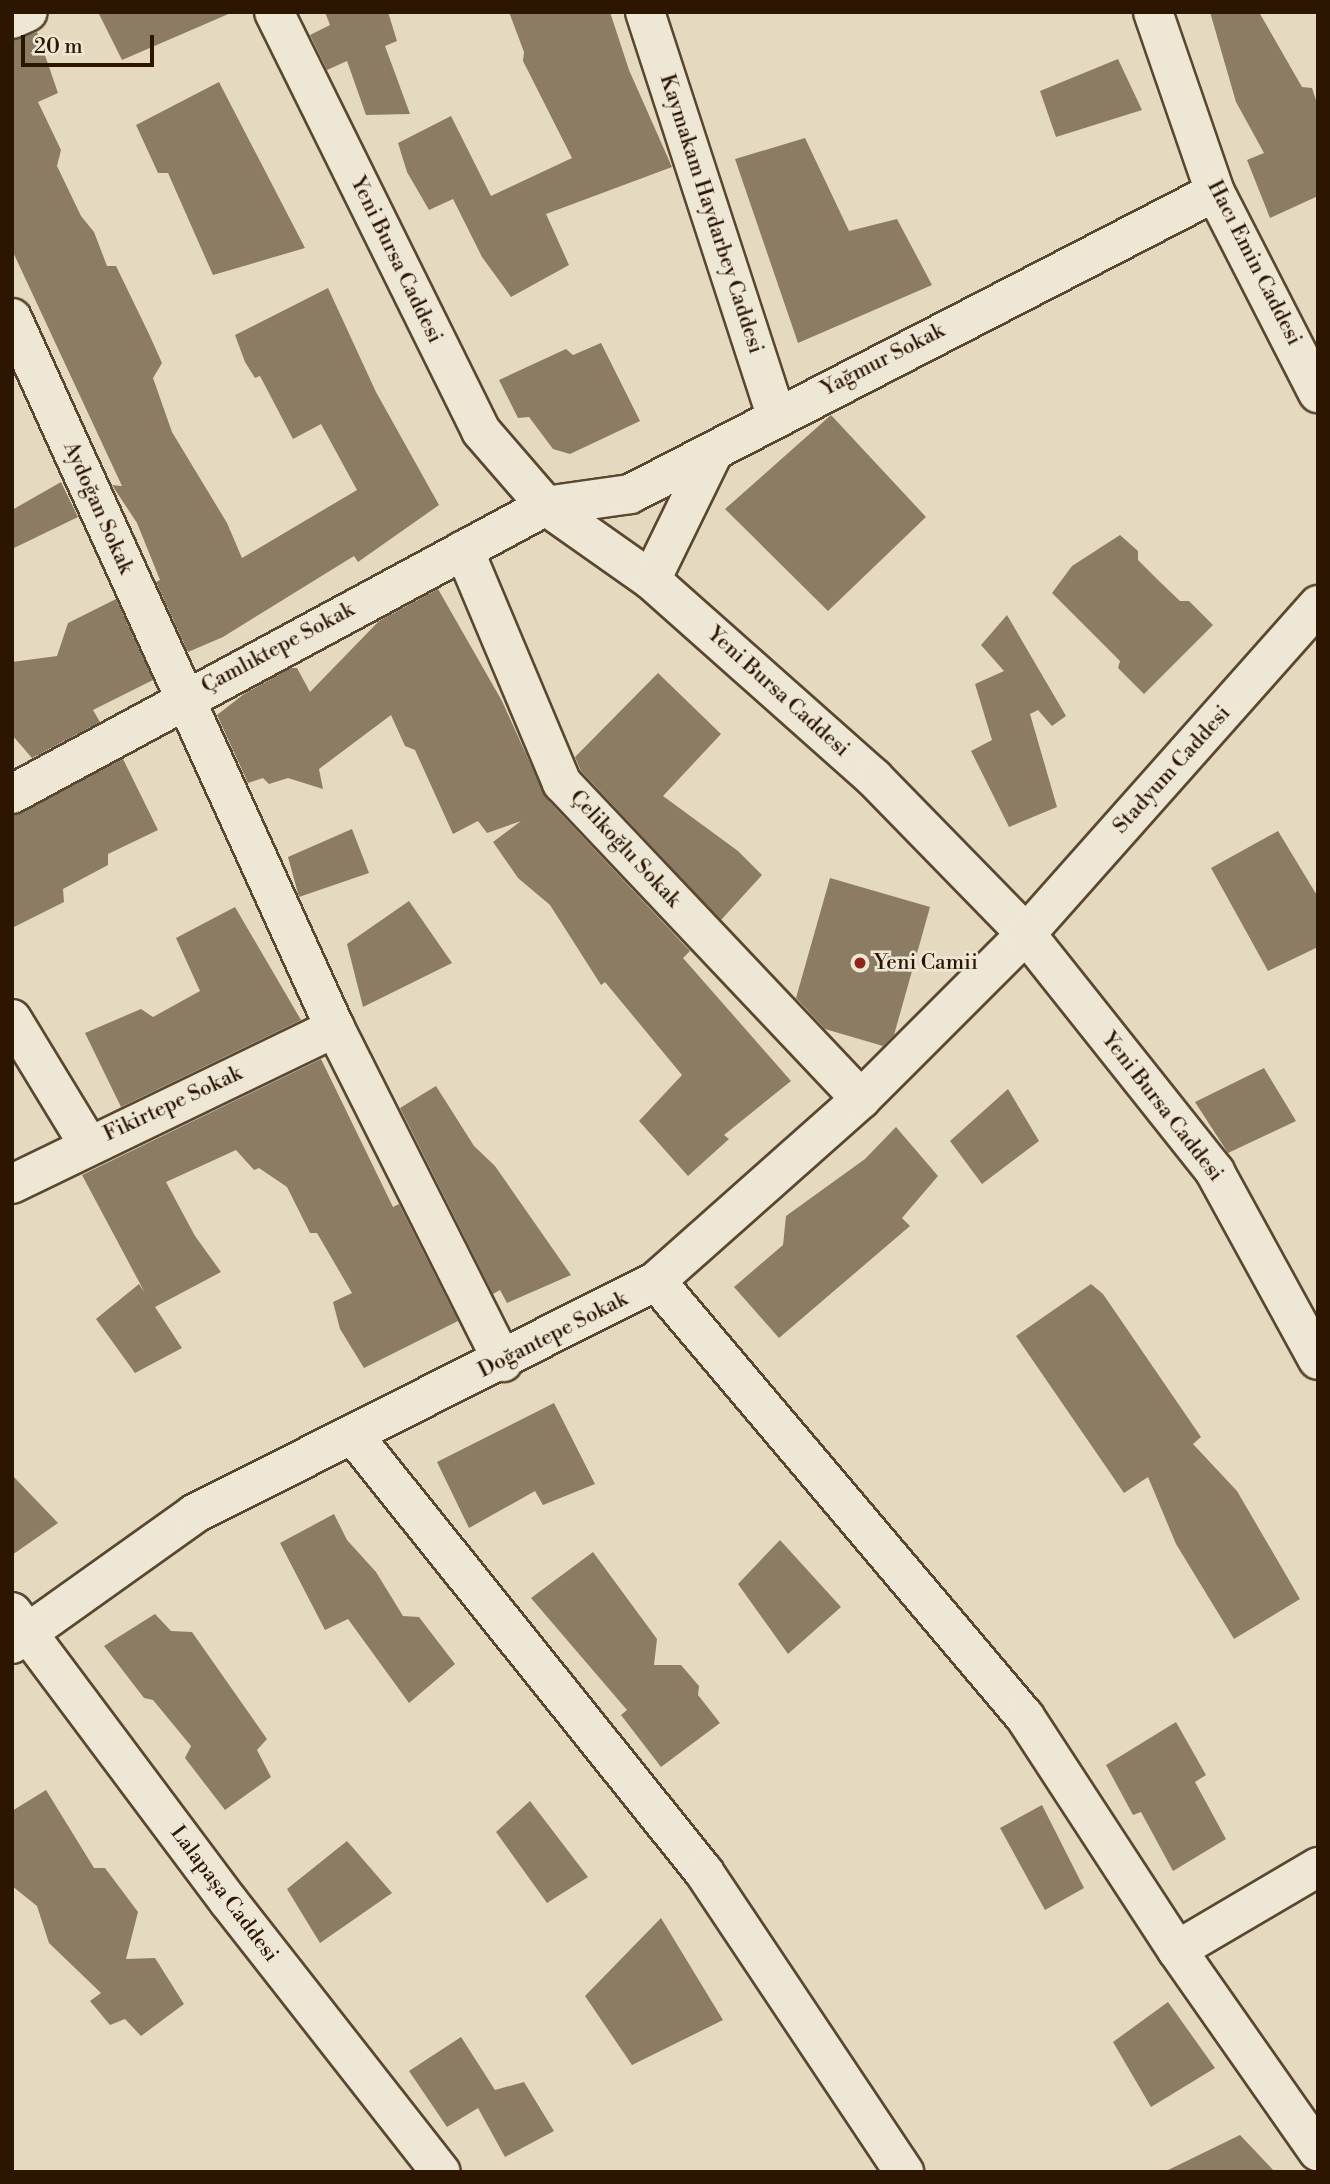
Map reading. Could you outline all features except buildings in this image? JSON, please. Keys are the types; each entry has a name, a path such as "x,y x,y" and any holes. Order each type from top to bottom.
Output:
{"street":[{"path":"12,19 28,12"},
{"name":"Yeni Bursa Caddesi","path":"274,12 481,431 546,506 651,580 874,778 1026,934 1216,1172 1318,1360"},
{"name":"Kaymakam Haydarbey Caddesi","path":"645,12 776,416"},
{"name":"Hacı Emin Caddesi","path":"1153,12 1214,192 1318,393"},
{"name":"Yağmur Sokak","path":"546,506 630,494 712,456 776,416 1214,192"},
{"name":"Aydoğan Sokak","path":"12,318 335,1028 503,1362"},
{"path":"651,580 712,456"},
{"name":"Çamlıktepe Sokak","path":"12,794 184,697 546,506"},
{"name":"Çelikoğlu Sokak","path":"464,550 562,783 861,1099"},
{"name":"Stadyum Caddesi","path":"1026,934 1318,605"},
{"name":"Doğantepe Sokak","path":"17,1630 194,1514 503,1362 656,1281 861,1099 1026,934"},
{"path":"12,1019 88,1144"},
{"name":"Fikirtepe Sokak","path":"12,1184 88,1144 335,1028"},
{"path":"656,1281 1025,1717 1177,1950 1318,2151"},
{"path":"353,1435 704,1872 904,2172"},
{"name":"Lalapaşa Caddesi","path":"17,1630 441,2172"},
{"path":"1177,1950 1318,1867"}],"place":[{"name":"Yeni Camii","path":"860,963"}]}
